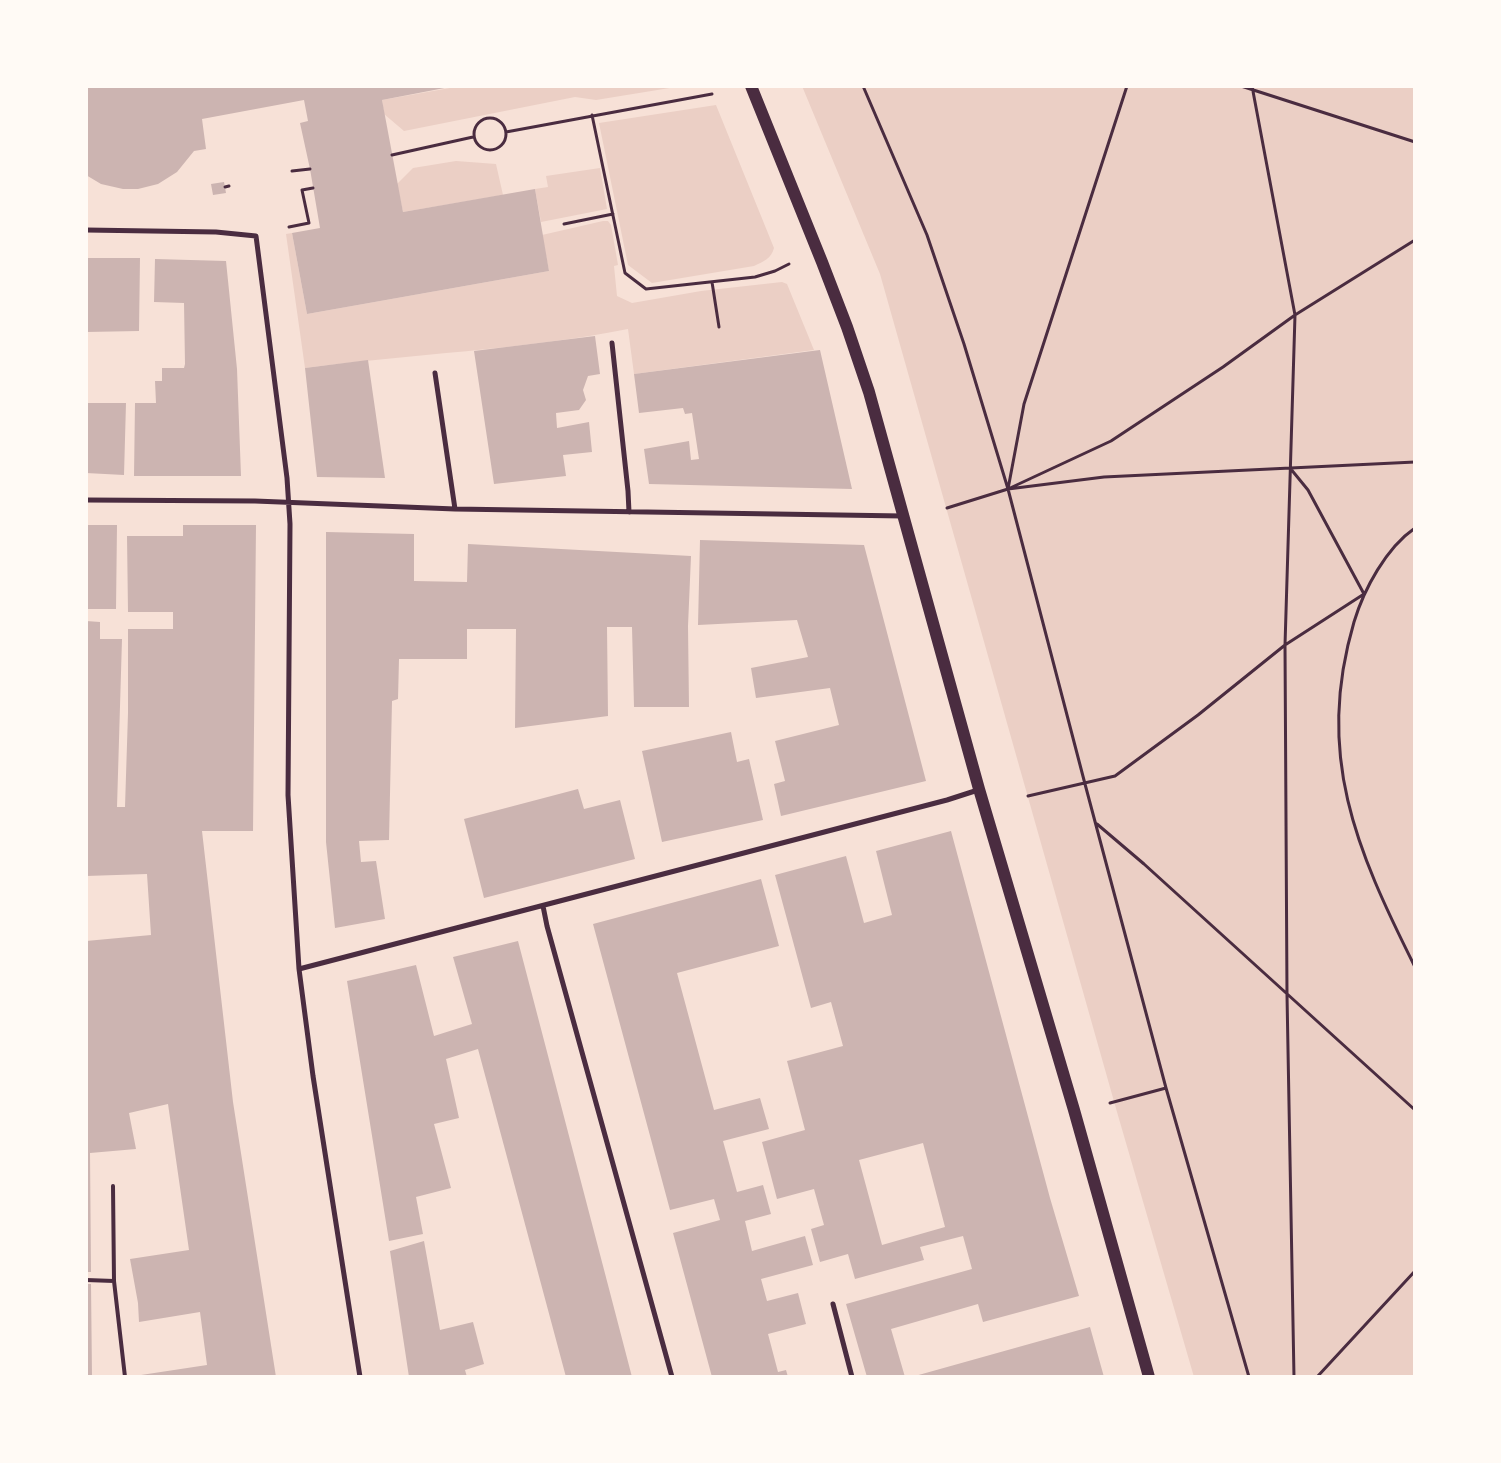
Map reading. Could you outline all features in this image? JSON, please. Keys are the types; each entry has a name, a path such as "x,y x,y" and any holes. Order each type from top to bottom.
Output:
{"main road":[{"path":"751,86 847,326 869,392 979,789 1074,1110 1150,1377"}],"street":[{"path":"86,230 216,232 256,236 287,478 290,534 288,795 299,969 313,1076 360,1377"},
{"path":"612,342 629,512"},
{"path":"435,373 455,509"},
{"path":"86,500 288,502 455,509 904,516"},
{"path":"299,969 947,800 979,789"},
{"path":"543,906 552,945 672,1377"},
{"path":"833,1304 852,1377"}],"lane":[{"path":"113,1186 114,1281 125,1377"},
{"path":"86,1280 114,1281"}],"path":[{"path":"863,86 927,235 964,344 1008,489 1166,1088 1249,1377"},
{"path":"1008,489 1024,404 1128,86"},
{"path":"1241,86 1415,142"},
{"path":"1252,88 1295,315 1285,645 1287,994 1294,1377"},
{"path":"506,132 712,94"},
{"path":"592,115 625,273 646,289 755,277 775,271 789,264"},
{"path":"487,118 497,120 506,132 504,143 495,150 489,151 479,147 473,137 473,132 478,123 487,118"},
{"path":"392,155 473,137"},
{"path":"292,171 310,168"},
{"path":"224,187 229,186"},
{"path":"289,227 309,223 302,190 313,188"},
{"path":"564,224 613,214"},
{"path":"947,508 1008,489 1111,441 1224,367 1295,315 1415,240"},
{"path":"712,282 719,327"},
{"path":"1008,489 1104,476 1415,462"},
{"path":"1290,467 1308,490 1364,594"},
{"path":"1415,528 1390,554 1364,594 1348,647 1340,692 1338,734 1341,766 1352,820 1371,872 1415,967"},
{"path":"1028,796 1115,776 1198,716 1285,645 1364,594"},
{"path":"1096,824 1144,864 1415,1110"},
{"path":"1110,1102 1166,1088"},
{"path":"1317,1377 1415,1271"}],"shaded area":[{"path":"461,86 682,86 596,100 575,97 404,131 384,114 382,100"},
{"path":"802,86 1415,86 1415,1377 1194,1377 1117,1112 880,274"},
{"path":"716,105 774,248 773,252 767,259 754,266 652,283 628,265 599,123"},
{"path":"456,161 496,164 503,195 403,212 397,184 413,168"},
{"path":"600,168 607,209 541,222 535,189 548,187 546,176"},
{"path":"608,221 611,225 618,265 614,266 617,296 632,303 701,291 782,282 787,284 814,350 634,374 628,329 507,347 305,368 286,234 292,233 307,314 549,271 542,235"}],"building":[{"path":"86,86 455,86 382,100 403,212 535,189 549,271 307,314 292,233 320,228 300,123 308,121 304,100 202,119 206,149 194,151 177,172 158,184 138,189 123,189 101,184 86,175"},
{"path":"224,182 226,193 213,195 211,184"},
{"path":"86,258 140,258 139,331 86,332"},
{"path":"155,259 226,261 237,369 241,476 134,476 135,403 156,403 155,381 162,381 162,368 184,368 185,364 184,303 154,302"},
{"path":"595,336 600,374 588,376 583,390 586,400 579,410 556,413 557,428 589,422 592,452 563,455 566,476 494,484 474,351"},
{"path":"820,350 852,489 649,484 644,449 689,441 691,460 699,459 692,413 685,414 683,408 639,413 634,374"},
{"path":"368,360 385,478 317,477 305,368"},
{"path":"86,403 126,403 124,475 86,473"},
{"path":"86,525 117,525 116,609 86,609"},
{"path":"183,525 256,525 253,831 202,831 233,1102 276,1377 141,1377 141,1375 207,1365 200,1312 139,1322 138,1303 130,1259 189,1250 168,1104 129,1113 136,1149 90,1153 91,1272 86,1272 86,941 151,935 147,874 86,876 86,621 100,622 100,639 122,639 117,807 125,807 128,629 173,629 173,612 128,612 127,536 183,536"},
{"path":"326,532 414,534 414,581 467,582 468,544 691,556 688,626 689,707 634,707 632,627 607,627 608,716 515,728 516,629 467,629 467,659 399,659 398,699 392,701 389,840 359,841 361,862 376,861 385,919 335,928 326,842"},
{"path":"700,540 864,545 926,781 781,816 774,784 785,781 775,741 839,725 830,688 756,698 751,668 808,657 797,620 698,625"},
{"path":"731,732 737,762 749,759 763,820 662,842 642,751"},
{"path":"578,789 584,809 620,800 635,859 484,898 464,819"},
{"path":"951,831 1050,1198 1079,1296 983,1322 978,1304 891,1329 905,1377 867,1377 846,1304 972,1269 963,1236 920,1247 924,1260 855,1279 848,1254 820,1262 811,1229 824,1225 814,1189 777,1199 762,1142 805,1130 787,1061 843,1046 831,1002 811,1008 775,875 846,856 864,923 892,915 876,851","holes":["923,1143 945,1227 882,1245 859,1160"]},
{"path":"761,879 779,946 677,973 714,1110 760,1098 769,1129 723,1141 737,1192 763,1185 771,1214 745,1221 752,1251 805,1236 813,1265 761,1279 767,1301 798,1293 806,1324 768,1334 778,1372 786,1370 788,1377 712,1377 673,1233 720,1220 714,1199 670,1210 593,924"},
{"path":"518,941 632,1377 566,1377 478,1049 446,1059 459,1118 434,1124 451,1188 416,1197 423,1234 389,1241 347,981 416,965 434,1036 472,1024 453,957"},
{"path":"424,1241 440,1330 473,1322 484,1364 465,1370 467,1377 409,1377 390,1251"},
{"path":"86,1284 91,1284 92,1377 86,1377"},
{"path":"1090,1327 1104,1377 915,1377 915,1376"}]}
